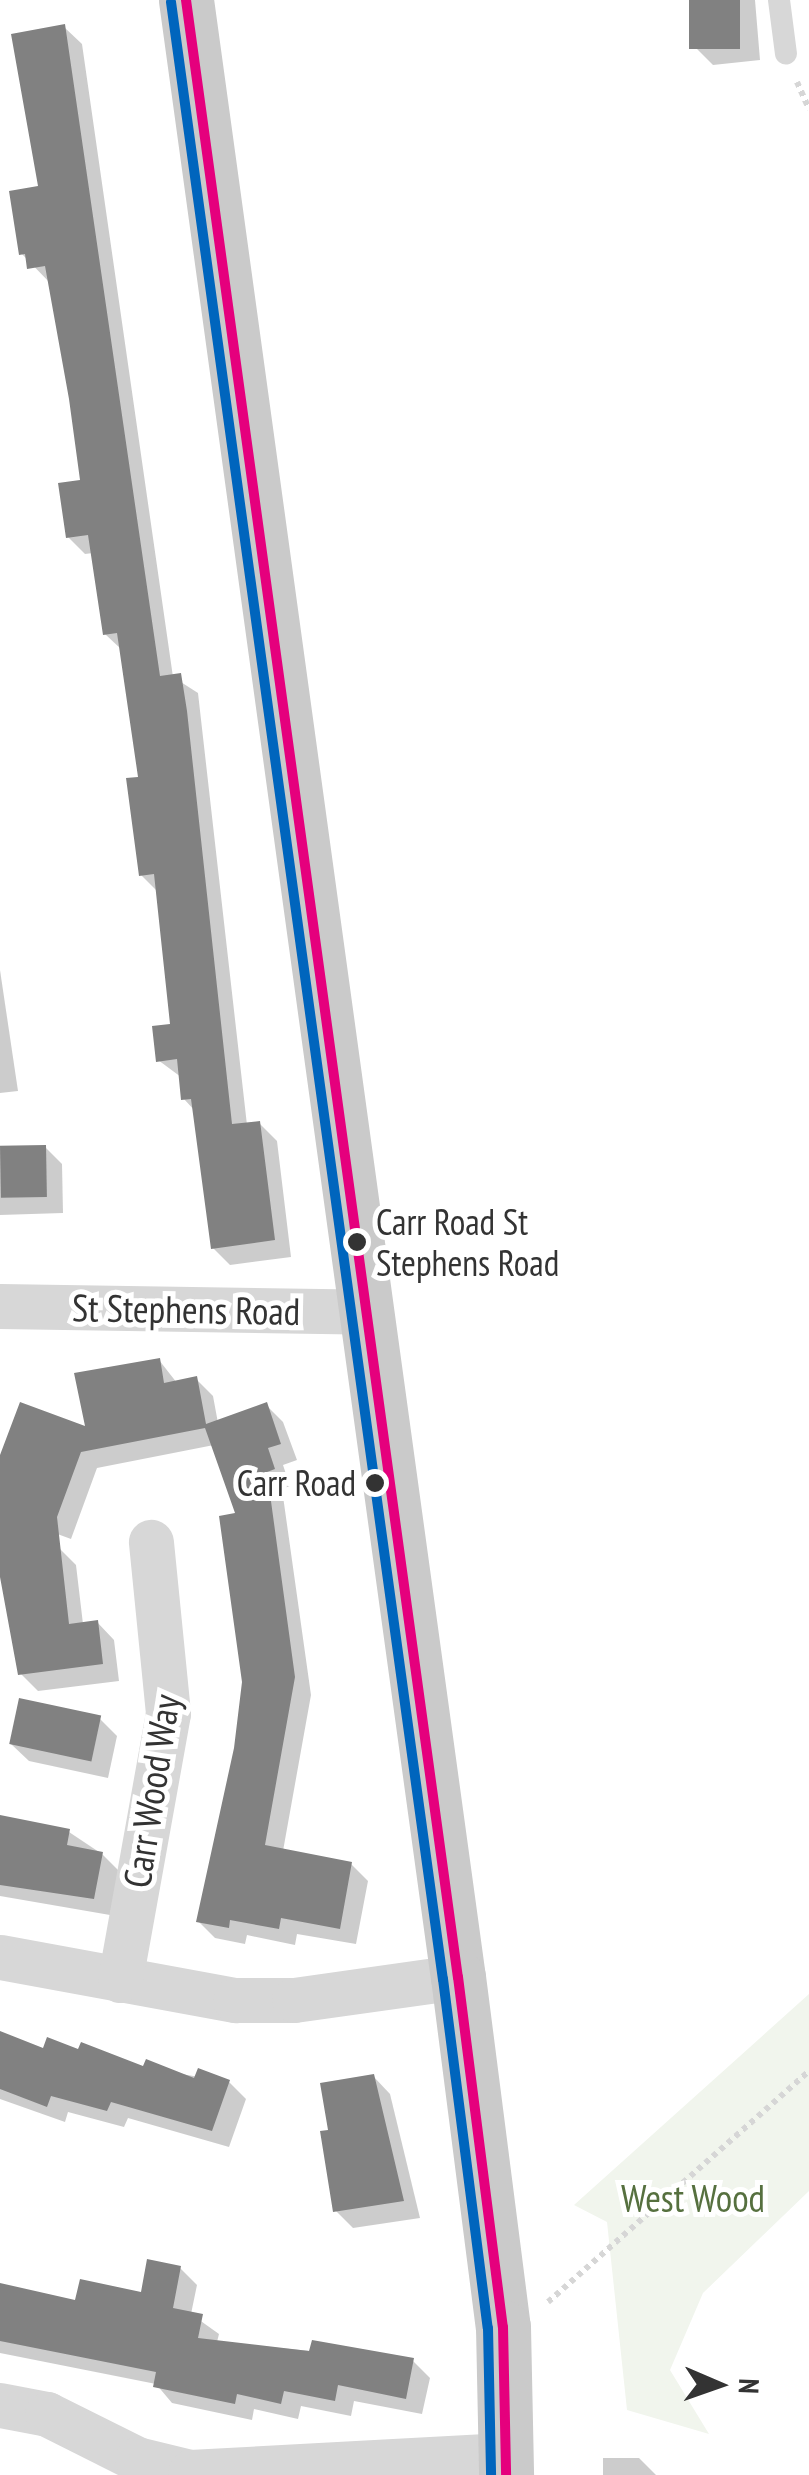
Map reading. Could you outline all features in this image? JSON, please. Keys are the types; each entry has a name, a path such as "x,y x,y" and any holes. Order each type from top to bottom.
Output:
{"main road":[{"path":"186,0 372,1312 458,1976 503,2327 505,2465"}],"street":[{"name":"St Stephens Road","path":"0,1306 372,1312"},
{"name":"Carr Wood Way","path":"120,1980 168,1713 151,1542"},
{"path":"0,1957 235,2000 294,2000 458,1976"},
{"path":"0,2406 46,2414 135,2467 190,2472 505,2465"}],"lane":[{"path":"779,0 786,54"}],"path":[{"path":"804,99 809,109"},
{"path":"503,2327 542,2307 809,2071"}],"green space":[{"name":"West Wood","path":"809,1994 809,2191 703,2293 670,2370 709,2434 627,2410 607,2222 574,2205"}],"building":[{"path":"689,0 740,0 740,49 689,49"},
{"path":"65,24 160,676 181,673 187,711 232,1124 260,1121 275,1240 211,1249 191,1099 181,1100 177,1059 156,1062 152,1026 170,1024 154,874 139,876 126,778 138,777 117,633 103,635 88,535 66,538 58,483 80,480 69,399 45,266 27,269 25,254 19,255 9,191 38,186 11,34"},
{"path":"46,1145 47,1197 1,1198 0,1146"},
{"path":"160,1358 164,1383 197,1376 206,1424 267,1402 281,1444 268,1448 275,1469 267,1472 295,1677 265,1845 352,1862 340,1929 281,1918 279,1929 230,1920 229,1928 196,1922 234,1748 242,1682 219,1516 235,1513 205,1428 81,1452 57,1517 69,1624 98,1620 103,1664 18,1675 0,1577 0,1455 20,1402 85,1426 74,1373"},
{"path":"19,1698 101,1715 91,1761 9,1744"},
{"path":"0,1815 70,1829 67,1845 103,1852 94,1899 0,1885"},
{"path":"0,2031 43,2048 47,2037 78,2049 81,2042 143,2066 146,2059 194,2078 198,2068 230,2080 212,2131 111,2102 107,2111 51,2096 47,2107 0,2089"},
{"path":"374,2074 404,2201 333,2212 320,2131 328,2130 320,2083"},
{"path":"147,2259 181,2266 173,2308 203,2314 198,2338 309,2351 312,2340 414,2358 406,2399 338,2385 335,2401 284,2391 281,2404 237,2394 235,2404 153,2387 156,2372 0,2341 0,2283 75,2300 80,2279 141,2292"}],"transit line":[{"path":"186,0 458,1977 503,2327 506,2475"},
{"path":"171,2 443,1979 488,2328 491,2475"}],"place":[{"name":"Carr Road St Stephens Road","path":"357,1242"},
{"name":"Carr Road","path":"375,1483"}]}
